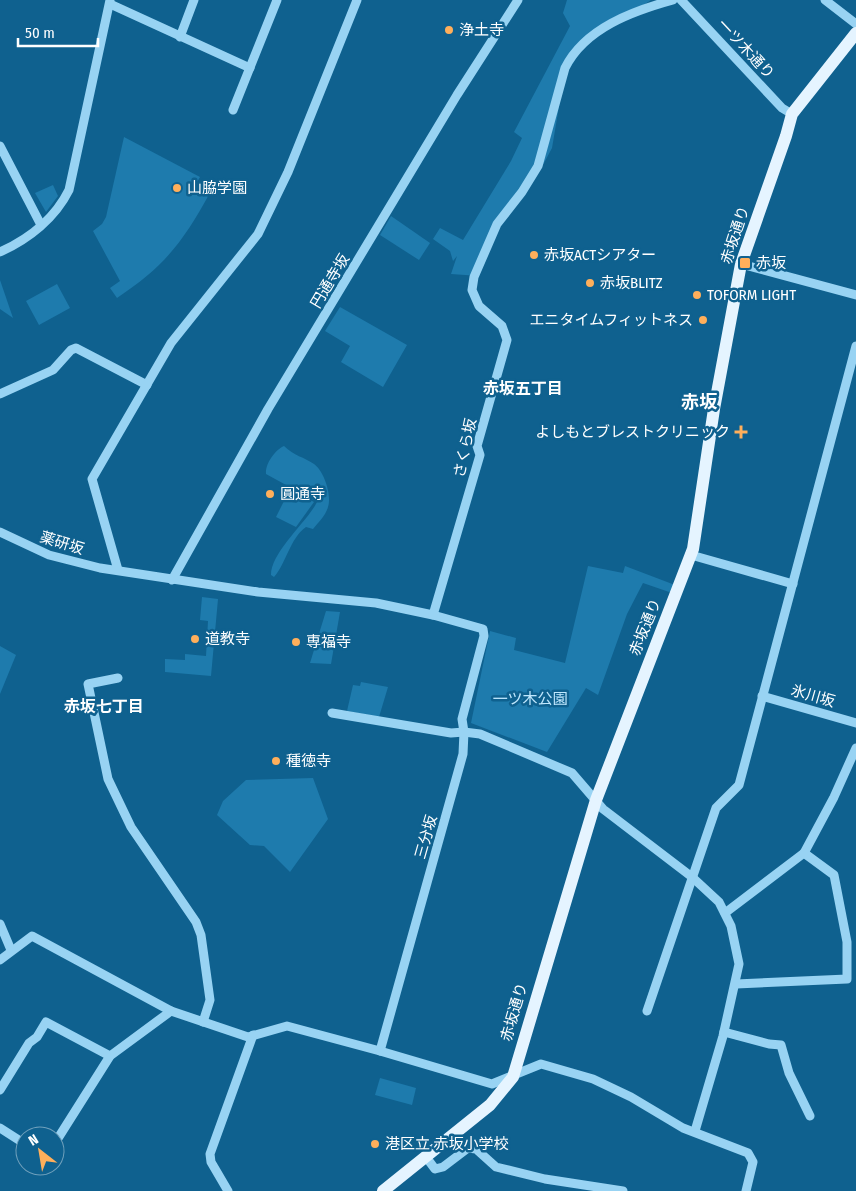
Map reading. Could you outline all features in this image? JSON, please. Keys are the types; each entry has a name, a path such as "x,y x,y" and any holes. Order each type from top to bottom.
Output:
{"main road":[{"name":"赤坂通り","path":"383,1191 490,1105 513,1077 596,800 691,555 740,264 786,136 792,114 856,33"}],"street":[{"path":"180,37 194,0"},
{"path":"233,110 277,0"},
{"path":"118,570 92,479 171,343 258,234 288,172 357,0"},
{"name":"円通寺坂","path":"172,580 268,409 457,95 518,0"},
{"name":"さくら坂","path":"433,615 480,455 477,446 507,340 502,326 479,306 472,290 474,277 497,224 522,192 538,166 563,74 571,57 589,38 627,15 673,0"},
{"name":"一ツ木通り","path":"681,0 782,108 792,114"},
{"path":"825,0 856,24"},
{"path":"0,252 15,246 42,225 64,200 73,177 110,2 180,37 250,68"},
{"path":"0,146 42,225"},
{"path":"740,264 856,296"},
{"path":"647,1010 716,808 738,786 856,346"},
{"path":"0,394 53,370 71,350 76,348 147,385"},
{"name":"薬研坂","path":"0,532 49,555 72,562 172,580 376,603 433,615 483,629"},
{"path":"691,555 793,584"},
{"name":"三分坂","path":"380,1051 463,754 464,732 462,719 484,636 483,629"},
{"path":"118,678 88,684 108,779 131,827 192,915 202,935 210,1000 203,1022"},
{"name":"氷川坂","path":"762,696 856,723"},
{"path":"332,713 451,733 480,734 572,773 603,808 692,877 719,902 731,926 739,964 724,1032 695,1131"},
{"path":"725,913 804,853 834,797 856,748"},
{"path":"736,984 847,979 847,942 834,875 804,853"},
{"path":"0,924 11,950"},
{"path":"0,960 32,936 171,1010 248,1037 287,1026 492,1084 541,1064 593,1079 631,1097 683,1128 695,1131 751,1155 753,1162 746,1191"},
{"path":"847,942 856,948"},
{"path":"65,1127 110,1056 171,1010"},
{"path":"0,1090 29,1043 37,1037 46,1022 110,1056"},
{"path":"724,1032 769,1044 781,1045 789,1073 810,1116"},
{"path":"228,1191 211,1162 210,1154 253,1035"},
{"path":"0,1128 15,1138"},
{"path":"426,1157 435,1169 443,1167 468,1148 476,1148 496,1167 545,1178 623,1191"}],"green space":[{"path":"567,0 651,0 585,45 564,77 552,148 544,163 501,223 479,276 451,274 457,256 453,261 450,251 433,239 440,228 463,240 511,161 522,138 514,132 570,26 563,13"},
{"path":"124,137 200,177 196,184 211,191 172,252 148,275 117,298 110,288 120,281 93,231 102,224 106,217"},
{"path":"53,185 58,196 46,212 35,193"},
{"path":"391,216 430,243 419,260 380,235"},
{"path":"0,280 13,318 0,309"},
{"path":"57,284 70,308 39,325 26,301"},
{"path":"340,307 407,345 383,387 341,362 350,346 325,331"},
{"path":"284,446 318,467 326,484 329,502 326,513 313,529 306,527 296,538 274,577 271,575 277,557 317,502 266,474 271,458"},
{"path":"290,489 314,502 296,527 276,517"},
{"name":"一ツ木公園","path":"588,566 623,573 625,566 675,585 672,593 643,583 627,614 598,695 586,688 547,752 471,723 490,631 516,638 514,650 565,663"},
{"path":"202,597 218,599 211,676 165,672 165,659 185,660 185,654 206,656 208,621 200,620"},
{"path":"326,611 340,612 331,664 310,663"},
{"path":"0,646 16,655 0,694"},
{"path":"361,682 388,687 379,717 347,711 353,685 360,686"},
{"path":"313,778 328,819 290,872 264,846 250,845 217,815 223,801 246,780"},
{"path":"380,1078 416,1088 412,1105 375,1095"}],"place":[{"name":"浄土寺","path":"449,30"},
{"name":"山脇学園","path":"177,188"},
{"name":"赤坂ACTシアター","path":"534,255"},
{"name":"赤坂","path":"745,263"},
{"name":"赤坂BLITZ","path":"590,283"},
{"name":"TOFORM LIGHT","path":"697,295"},
{"name":"エニタイムフィットネス","path":"703,320"},
{"name":"よしもとブレストクリニック","path":"741,432"},
{"name":"圓通寺","path":"270,494"},
{"name":"道教寺","path":"195,639"},
{"name":"専福寺","path":"296,642"},
{"name":"種徳寺","path":"276,761"},
{"name":"港区立 赤坂小学校","path":"375,1144"}],"district":[{"name":"赤坂五丁目","path":"523,388"},
{"name":"赤坂","path":"699,402"},
{"name":"赤坂七丁目","path":"104,706"}]}
